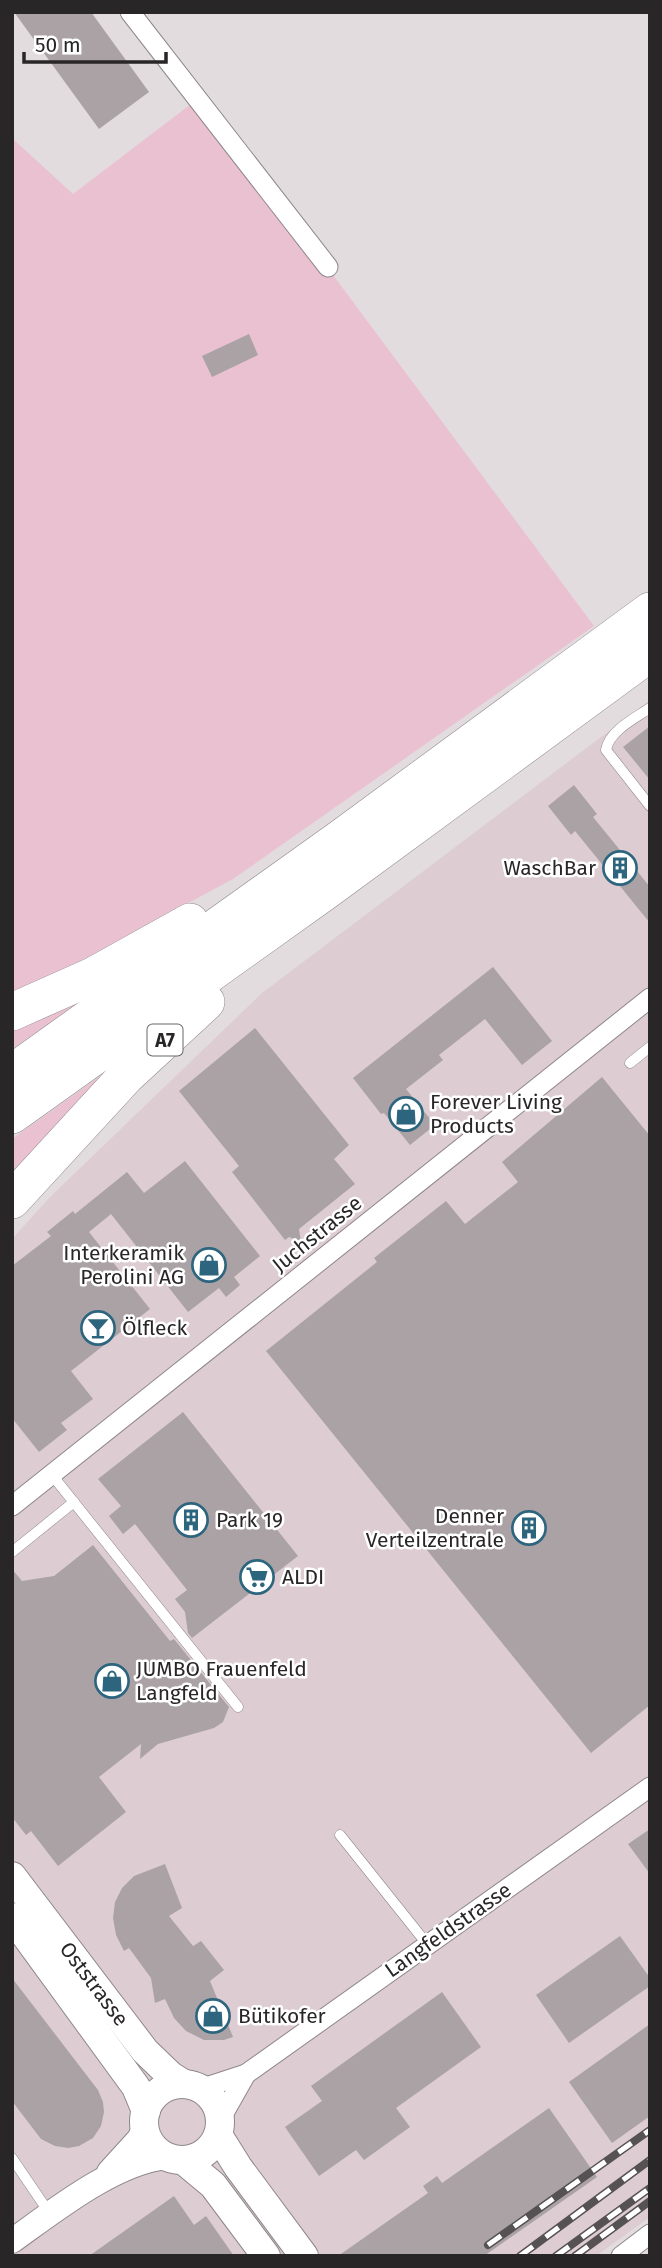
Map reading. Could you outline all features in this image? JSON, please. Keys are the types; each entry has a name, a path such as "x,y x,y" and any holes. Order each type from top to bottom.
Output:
{"highway":[{"path":"12,1073 341,838 650,611"},
{"name":"A7","path":"12,1115 327,890 650,653"},
{"path":"12,1012 93,976 341,838"},
{"name":"A7","path":"12,1200 126,1076 327,890"}],"main road":[{"name":"Oststrasse","path":"12,1876 145,2051 171,2076 192,2087"},
{"name":"Oststrasse","path":"12,1917 136,2087 145,2119"},
{"path":"266,2256 213,2185 152,2145 145,2119 154,2097 160,2091 168,2087 192,2087 214,2102 219,2128 238,2167 304,2256"},
{"path":"175,2158 194,2158 204,2153 212,2146 219,2128"}],"street":[{"path":"130,12 328,267"},
{"name":"Juchstrasse","path":"12,1506 650,998"},
{"name":"Langfeldstrasse","path":"192,2087 246,2074 650,1787"},
{"name":"Langfeldstrasse","path":"219,2128 246,2074"},
{"path":"101,2181 139,2138 145,2119"},
{"path":"12,2241 101,2181 154,2158 175,2158"},
{"path":"621,2256 650,2234"}],"lane":[{"path":"650,708 616,733 607,743 606,750 650,806"},
{"path":"630,1063 649,1050"},
{"path":"52,1475 238,1707"},
{"path":"12,1552 74,1502"},
{"path":"340,1835 427,1944"},
{"path":"12,2158 51,2215"}],"shaded area":[{"path":"191,104 304,236 594,626 233,879 12,998 12,138 73,194"},
{"path":"650,700 650,2217 596,2256 12,2256 12,1239 50,1197 262,993"},
{"path":"97,987 75,1006 12,1049 12,1022"},
{"path":"113,1067 12,1189 12,1139"}],"building":[{"path":"14,12 91,12 149,92 99,129"},
{"path":"249,334 258,355 212,377 202,356"},
{"path":"650,726 650,780 623,747"},
{"name":"WaschBar","path":"574,785 597,814 593,817 650,887 650,923 575,831 571,835 548,806"},
{"path":"493,967 552,1041 522,1065 485,1019 439,1055 443,1060 406,1089 435,1125 410,1145 353,1078"},
{"path":"255,1028 349,1145 334,1159 355,1184 299,1229 301,1242 289,1237 285,1240 232,1172 239,1166 179,1091"},
{"name":"Denner Verteilzentrale","path":"602,1077 650,1136 650,1705 591,1753 266,1351 377,1262 374,1258 446,1201 465,1224 518,1182 502,1162"},
{"path":"185,1161 260,1256 234,1277 240,1285 226,1297 219,1288 188,1312 111,1214 89,1232 150,1309 71,1371 93,1399 61,1423 67,1430 39,1452 12,1418 12,1266 51,1236 47,1232 73,1211 75,1214 127,1172 144,1193"},
{"name":"Park 19","path":"183,1412 298,1556 192,1638 188,1633 185,1612 175,1599 187,1590 135,1524 123,1534 109,1516 121,1506 98,1479"},
{"name":"JUMBO Frauenfeld Langfeld","path":"93,1545 170,1641 174,1639 229,1707 223,1722 214,1728 158,1744 140,1759 141,1744 99,1777 126,1812 58,1866 31,1831 26,1835 12,1817 12,1569 22,1581 54,1576"},
{"path":"650,1829 650,1874 628,1844"},
{"path":"165,1864 182,1908 169,1916 193,1946 201,1941 224,1970 210,1981 233,2037 204,2040 186,2031 174,2018 165,1999 155,2003 151,1978 129,1948 124,1951 116,1935 113,1918 115,1902 122,1888 134,1876"},
{"path":"620,1936 650,1978 650,1986 569,2043 536,1995"},
{"path":"12,1978 98,2090 103,2102 101,2126 93,2138 79,2146 55,2146 41,2139 12,2101"},
{"path":"442,1992 481,2047 396,2108 410,2127 364,2160 356,2150 319,2176 285,2127 322,2101 311,2086"},
{"path":"650,2024 650,2116 612,2143 569,2082"},
{"path":"549,2108 597,2177 484,2256 338,2256 428,2193 423,2186 437,2176 442,2183"},
{"path":"174,2196 194,2225 206,2216 234,2256 89,2256"}],"railway":[{"path":"488,2245 650,2130"},
{"path":"520,2256 650,2160"},
{"path":"556,2256 650,2188"},
{"path":"575,2256 650,2201"}],"place":[{"name":"WaschBar","path":"620,868"},
{"name":"Forever Living Products","path":"406,1114"},
{"name":"Interkeramik Perolini AG","path":"209,1265"},
{"name":"Ölfleck","path":"98,1328"},
{"name":"Park 19","path":"191,1520"},
{"name":"Denner Verteilzentrale","path":"529,1528"},
{"name":"ALDI","path":"257,1577"},
{"name":"JUMBO Frauenfeld Langfeld","path":"112,1681"},
{"name":"Bütikofer","path":"213,2016"}]}
